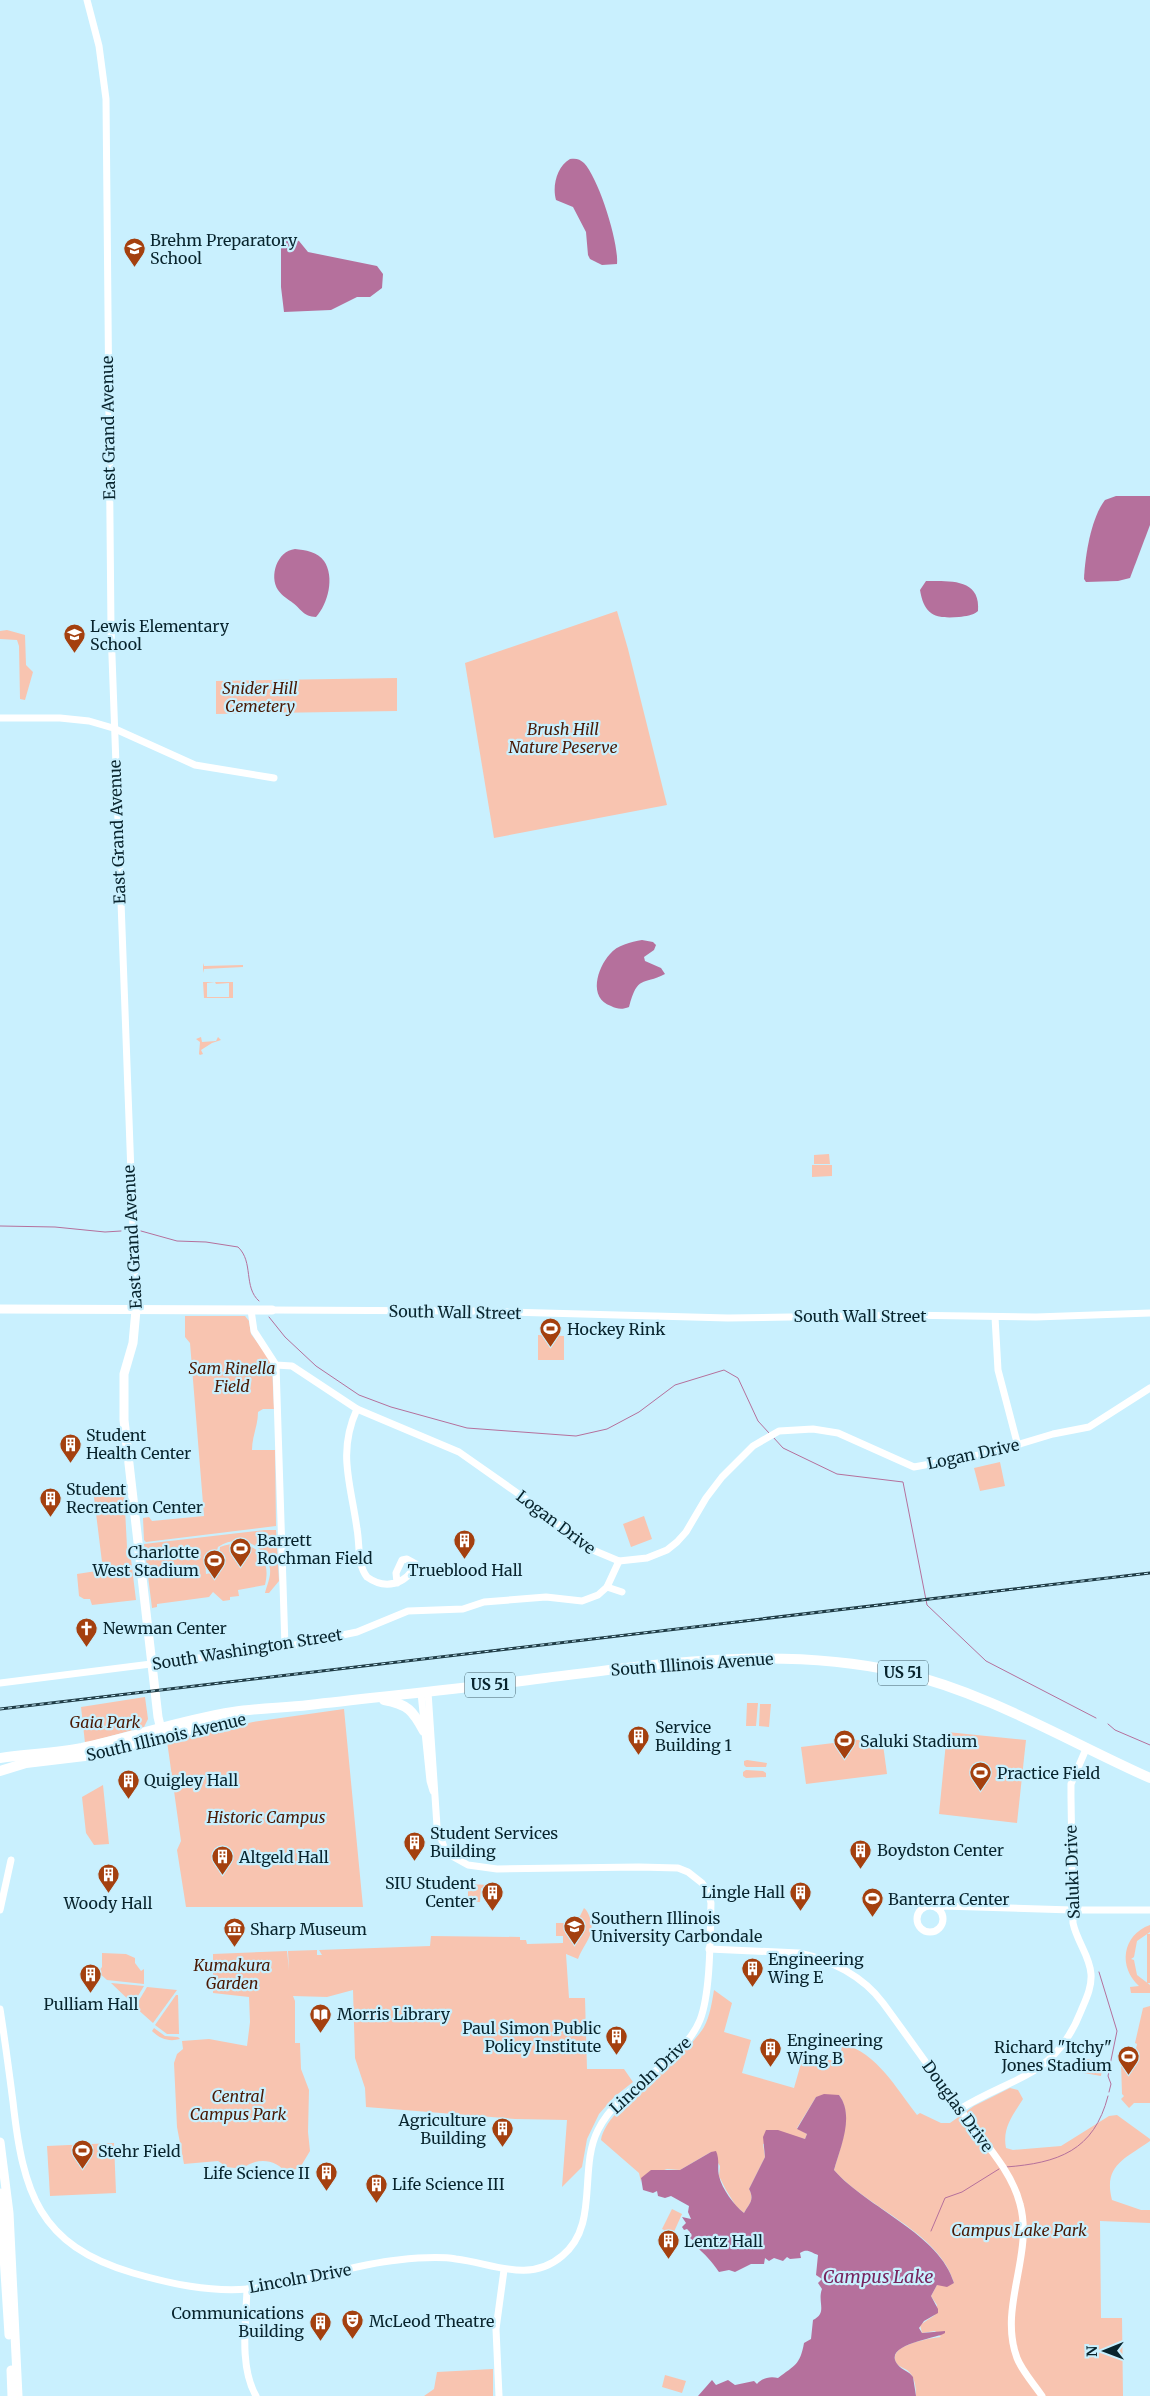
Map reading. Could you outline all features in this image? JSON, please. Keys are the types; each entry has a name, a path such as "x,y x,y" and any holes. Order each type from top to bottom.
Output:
{"highway":[{"name":"South Illinois Avenue","path":"0,1771 26,1764 96,1754 162,1732 235,1712 424,1693 705,1660 764,1657 843,1662 900,1672 949,1686 990,1701 1057,1732 1086,1749 1150,1778"},
{"path":"371,1698 401,1704 414,1713 424,1731"},
{"name":"South Illinois Avenue","path":"0,1758 81,1748 162,1732"}],"main road":[{"name":"South Wall Street","path":"0,1309 272,1310"},
{"name":"East Grand Avenue","path":"136,1310 133,1343 124,1374 124,1407 137,1544 162,1732"},
{"path":"0,2142 9,2213 18,2396"},
{"path":"0,2193 12,2396"}],"street":[{"name":"East Grand Avenue","path":"87,0 99,46 106,107 108,516 113,728 136,1310"},
{"path":"0,718 82,720 113,728 195,765 274,778"},
{"path":"251,1310 254,1331 276,1365 285,1647"},
{"name":"South Wall Street","path":"272,1310 471,1311 728,1318 898,1315 996,1317 1150,1313"},
{"path":"996,1317 998,1370 1018,1446"},
{"name":"Logan Drive","path":"276,1365 292,1366 357,1409 459,1452 523,1497 588,1548 619,1561 647,1558 667,1550 677,1542 686,1532 706,1498 722,1477 753,1446 771,1435 793,1429 813,1429 838,1434 914,1467 990,1454 1053,1434 1089,1426 1150,1388"},
{"path":"357,1409 347,1434 346,1469 359,1541 362,1571 372,1581 384,1585 396,1583"},
{"path":"619,1561 607,1587 622,1592"},
{"name":"South Washington Street","path":"0,1682 285,1647 357,1632 408,1611 463,1609 484,1602 511,1600 546,1598 582,1601 598,1595 607,1587"},
{"path":"424,1693 424,1731 434,1796"},
{"name":"Lincoln Drive","path":"0,2009 16,2130 25,2176 37,2206 53,2228 72,2244 94,2258 123,2270 188,2286 247,2289 297,2281 376,2263 402,2260 456,2258 515,2271 542,2268 563,2256 576,2239 583,2220 595,2136 610,2111 685,2045 694,2033 703,2006 712,1904 708,1891 696,1877 688,1872 669,1867 497,1869 468,1865 450,1855 444,1847 438,1826 434,1796 433,1744 424,1693"},
{"name":"Saluki Drive","path":"960,2109 1036,2071 1068,2039 1079,2017 1091,1982 1089,1964 1076,1938 1072,1910 1071,1784 1086,1749"},
{"path":"0,1910 11,1860"},
{"path":"938,1909 943,1906 1072,1910 1150,1910"},
{"name":"Douglas Drive","path":"709,1949 799,1953 827,1961 853,1975 875,1992 1009,2179 1020,2202 1022,2220 1021,2249 1012,2311 1011,2334 1019,2363 1042,2396"},
{"path":"499,2396 496,2330 504,2270"},
{"path":"247,2289 247,2367 250,2385 256,2396"}],"green space":[{"name":"Brush Hill Nature Peserve","path":"617,611 667,805 494,838 465,663"},
{"path":"7,630 25,635 26,665 33,672 25,700 20,699 19,646 17,640 0,639 0,631"},
{"name":"Snider Hill Cemetery","path":"397,678 397,711 216,714 216,681"},
{"path":"203,963 204,966 243,965 243,967 204,969 203,973"},
{"path":"203,982 215,982 233,982 233,998 204,998","holes":["215,982 216,984 229,983 229,997 207,997 207,983"]},
{"path":"201,1037 202,1042 216,1041 218,1037 221,1040 201,1050 203,1054 200,1055 200,1042 196,1039"},
{"path":"829,1154 830,1164 814,1164 814,1155"},
{"path":"812,1165 832,1165 832,1176 812,1177"},
{"name":"Sam Rinella Field","path":"185,1316 245,1316 249,1321 251,1334 269,1358 272,1367 274,1409 263,1409 258,1412 252,1450 275,1450 276,1526 146,1542 144,1540 143,1518 149,1517 152,1521 204,1516 190,1343 185,1337"},
{"name":"Hockey Rink","path":"538,1335 564,1336 564,1360 538,1360"},
{"path":"1000,1462 1005,1486 980,1491 974,1468"},
{"path":"96,1485 114,1486 124,1490 127,1547 130,1551 136,1600 92,1605 90,1599 84,1599 79,1596 77,1574 103,1570 93,1489"},
{"path":"644,1516 652,1539 631,1547 623,1524"},
{"path":"276,1530 279,1581 269,1593 265,1593 270,1569 263,1553 250,1543 234,1541 218,1547 215,1557 219,1556 220,1547 231,1544 249,1546 262,1556 267,1574 265,1585 238,1590 239,1596 230,1597 230,1600 223,1601 213,1592 209,1597 157,1604 157,1607 152,1608 144,1544","holes":["215,1557 216,1572 206,1574 205,1558"]},
{"name":"Gaia Park","path":"145,1697 148,1719 144,1727 85,1743 81,1707"},
{"path":"747,1703 758,1703 756,1726 746,1726"},
{"path":"760,1704 771,1704 769,1727 759,1726"},
{"name":"Historic Campus","path":"344,1709 363,1907 186,1907 177,1850 181,1841 167,1741 253,1722"},
{"name":"Practice Field","path":"947,1732 1026,1740 1017,1823 939,1814"},
{"name":"Saluki Stadium","path":"882,1737 887,1774 806,1784 801,1747"},
{"path":"744,1761 767,1763 766,1767 746,1767"},
{"path":"746,1770 763,1771 766,1773 766,1777 746,1778 743,1776 743,1772"},
{"path":"103,1785 109,1844 94,1845 86,1833 82,1797"},
{"path":"463,1884 491,1885 491,1889 481,1888 480,1902 468,1902 468,1889 463,1888"},
{"path":"584,1908 590,1918 592,1929 578,1959 566,1954 569,1998 585,1998 587,2069 624,2069 633,2082 614,2097 599,2114 587,2139 582,2167 562,2187 567,2120 515,2119 366,2107 365,2088 355,2058 353,1990 327,1997 293,1996 295,2001 295,2043 300,2043 301,2069 309,2090 308,2132 310,2151 301,2166 287,2174 277,2165 266,2161 253,2162 242,2169 227,2167 218,2161 184,2164 177,2127 174,2063 177,2054 183,2049 182,2041 209,2039 247,2046 250,2022 249,1997 213,1993 213,1954 287,1951 289,1970 288,1951 317,1950 317,1955 322,1955 319,1950 430,1946 431,1936 520,1937 520,1940 526,1940 527,1944 563,1943 563,1936 556,1936 556,1923 570,1923 570,1920 575,1920 576,1916 580,1916"},
{"path":"1150,1925 1150,1932 1137,1941 1134,1957 1131,1959 1134,1960 1137,1975 1150,1985 1150,1993 1131,1993 1130,1987 1139,1986 1128,1970 1126,1952 1134,1936"},
{"path":"1147,1934 1150,1934 1150,1983 1147,1983"},
{"path":"102,1953 126,1954 135,1958 135,1963 141,1971 144,1969 144,1984 107,1980 98,1972 102,1967"},
{"path":"111,1983 144,1986 133,2004"},
{"path":"147,1987 177,1990 153,2023 135,2007"},
{"name":"Campus Lake Park","path":"714,1990 732,2003 724,2032 751,2040 742,2073 794,2088 804,2053 837,2062 843,2044 866,2055 876,2063 917,2115 920,2113 941,2123 950,2123 974,2106 1010,2088 1018,2090 1023,2099 1007,2128 1006,2148 1013,2150 1061,2146 1109,2116 1117,2115 1150,2139 1150,2141 1118,2164 1113,2171 1110,2188 1112,2200 1141,2210 1150,2210 1150,2223 1100,2221 1101,2318 1122,2318 1123,2396 916,2396 912,2375 897,2364 895,2357 897,2352 903,2347 941,2337 935,2331 922,2333 920,2325 935,2315 937,2305 931,2296 937,2285 954,2283 946,2265 934,2249 919,2235 848,2184 834,2170 846,2122 843,2103 839,2095 816,2097 797,2128 807,2134 805,2139 797,2137 763,2144 765,2157 749,2189 751,2199 744,2213 736,2206 726,2190 719,2176 720,2166 711,2152 680,2170 667,2169 641,2178 641,2182 639,2173 601,2140 607,2126 617,2112 694,2041 704,2027"},
{"path":"176,1995 178,1995 179,2034 167,2034 155,2025"},
{"path":"1150,2006 1150,2103 1134,2103 1129,2108 1121,2099 1124,2096 1122,2094 1121,2063 1133,2063 1137,2044 1135,2043 1143,2008"},
{"path":"154,2028 165,2036 178,2037 180,2039 168,2040 161,2038 152,2031"},
{"path":"1086,2059 1103,2062 1101,2076 1084,2073"},
{"name":"Stehr Field","path":"114,2143 116,2193 50,2196 47,2146"},
{"path":"672,2209 682,2214 673,2234 662,2229"},
{"path":"493,2369 493,2396 424,2396 434,2389 437,2372"},
{"path":"665,2375 686,2381 682,2393 662,2387"}],"water":[{"path":"570,159 578,159 584,163 602,196 615,242 617,264 602,265 590,259 586,232 573,207 556,200 555,183 559,171"},
{"path":"287,236 299,241 308,252 377,266 383,274 382,288 370,297 357,297 331,310 284,312 281,287 281,246 282,241"},
{"path":"1116,496 1150,496 1150,525 1130,578 1118,581 1086,582 1084,579 1086,559 1092,527 1105,500"},
{"path":"295,549 318,555 327,567 329,590 324,605 316,617 303,612 281,594 275,584 275,571 279,559 283,554"},
{"path":"926,581 953,582 969,587 978,600 978,611 971,615 959,617 943,617 932,614 924,605 920,590"},
{"path":"642,940 653,942 656,945 654,950 644,957 645,961 661,968 665,974 638,985 629,1007 622,1009 613,1007 604,1002 597,990 601,967 616,948"},
{"name":"Campus Lake","path":"824,2094 839,2095 844,2103 846,2112 845,2132 834,2170 848,2184 919,2236 934,2250 946,2266 954,2283 947,2287 937,2285 931,2296 938,2309 938,2313 924,2321 919,2328 922,2333 945,2331 945,2333 913,2343 897,2352 895,2358 898,2365 913,2377 916,2396 698,2396 712,2380 716,2385 728,2380 735,2385 754,2381 757,2384 766,2378 778,2378 796,2364 801,2356 804,2343 811,2339 813,2320 821,2311 822,2289 818,2283 822,2279 816,2275 818,2255 805,2251 800,2253 801,2258 790,2259 787,2257 783,2261 774,2258 769,2261 765,2258 764,2264 751,2264 735,2272 729,2270 719,2272 707,2257 693,2245 694,2241 690,2238 690,2232 682,2227 686,2223 682,2217 691,2219 688,2212 689,2206 671,2196 665,2198 658,2196 657,2191 653,2193 643,2190 641,2178 651,2170 680,2170 716,2151 719,2176 723,2186 732,2201 744,2213 751,2199 749,2189 765,2157 763,2137 766,2130 778,2130 805,2139 807,2134 797,2129 816,2097"}],"waterway":[{"path":"0,1226 55,1227 105,1232 121,1231"},
{"path":"141,1231 177,1241 206,1242 238,1247 246,1260 251,1289 259,1301"},
{"path":"269,1317 285,1337 316,1366 359,1395 391,1407 467,1428 576,1436 607,1429 639,1412 675,1385 724,1370 738,1378 758,1421 769,1433"},
{"path":"773,1437 783,1448 837,1474 903,1482 927,1605 986,1661 1096,1718"},
{"path":"1108,1724 1115,1730 1150,1745"},
{"path":"1099,1972 1117,2031 1110,2065"},
{"path":"1109,2092 1111,2084 1108,2076 1110,2067"},
{"path":"1006,2167 1042,2162 1071,2151 1083,2142 1093,2130 1102,2115 1108,2096"},
{"path":"931,2231 945,2198 962,2192 999,2169"}],"railway":[{"path":"0,1709 1150,1573"}],"place":[{"name":"Brehm Preparatory School","path":"134,268"},
{"name":"Lewis Elementary School","path":"74,654"},
{"name":"Hockey Rink","path":"551,1348"},
{"name":"Student Health Center","path":"70,1463"},
{"name":"Student Recreation Center","path":"50,1517"},
{"name":"Trueblood Hall","path":"465,1560"},
{"name":"Barrett Rochman Field","path":"241,1568"},
{"name":"Charlotte West Stadium","path":"215,1580"},
{"name":"Newman Center","path":"87,1647"},
{"name":"Service Building 1","path":"639,1755"},
{"name":"Saluki Stadium","path":"844,1760"},
{"name":"Practice Field","path":"981,1792"},
{"name":"Quigley Hall","path":"128,1799"},
{"name":"Student Services Building","path":"414,1861"},
{"name":"Boydston Center","path":"861,1869"},
{"name":"Altgeld Hall","path":"223,1876"},
{"name":"Woody Hall","path":"108,1893"},
{"name":"SIU Student Center","path":"492,1911"},
{"name":"Lingle Hall","path":"801,1911"},
{"name":"Banterra Center","path":"872,1918"},
{"name":"Southern Illinois University Carbondale","path":"575,1946"},
{"name":"Sharp Museum","path":"234,1948"},
{"name":"Engineering Wing E","path":"752,1987"},
{"name":"Pulliam Hall","path":"91,1994"},
{"name":"Morris Library","path":"321,2033"},
{"name":"Paul Simon Public Policy Institute","path":"617,2056"},
{"name":"Engineering Wing B","path":"771,2068"},
{"name":"Richard \"Itchy\" Jones Stadium","path":"1128,2075"},
{"name":"Agriculture Building","path":"502,2148"},
{"name":"Stehr Field","path":"82,2170"},
{"name":"Life Science II","path":"326,2192"},
{"name":"Life Science III","path":"376,2203"},
{"name":"Lentz Hall","path":"668,2260"},
{"name":"McLeod Theatre","path":"353,2340"},
{"name":"Communications Building","path":"320,2341"}],"park label":[{"name":"Kumakura Garden","path":"232,1974"},
{"name":"Central Campus Park","path":"238,2105"}]}
